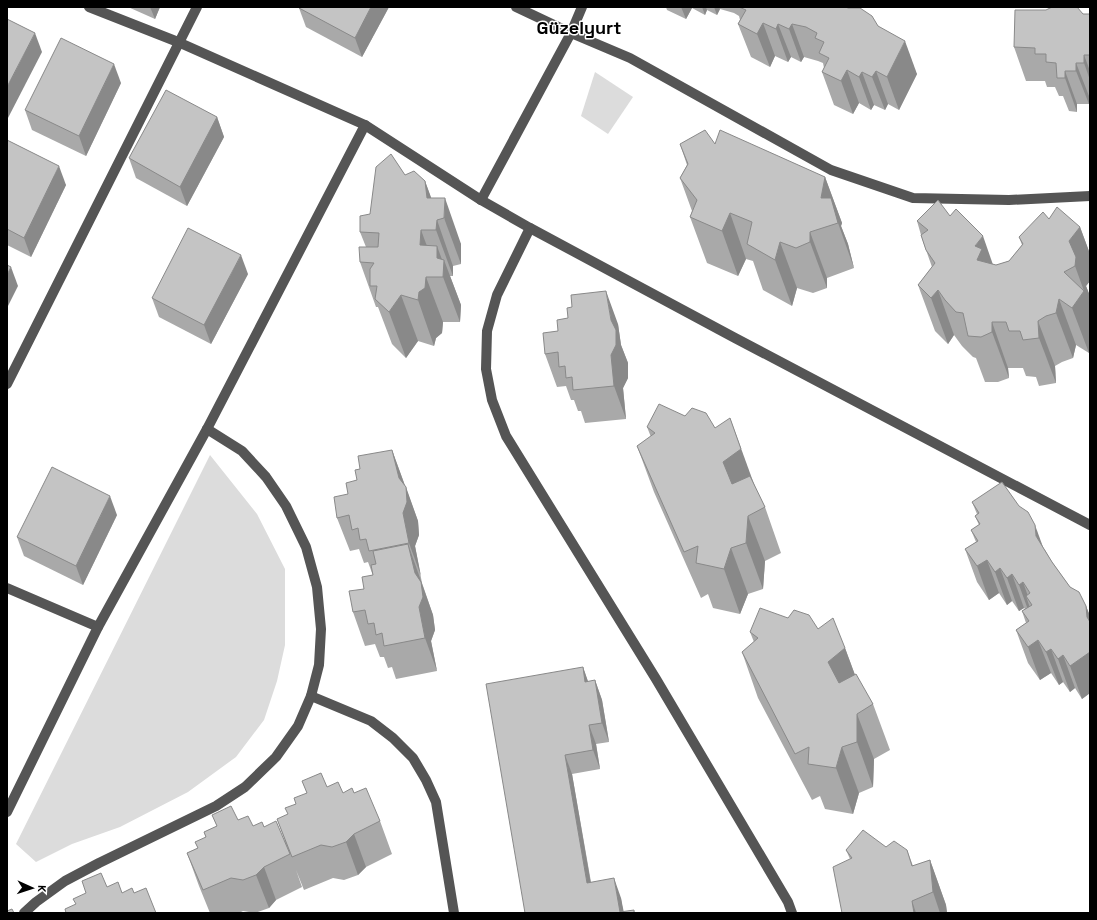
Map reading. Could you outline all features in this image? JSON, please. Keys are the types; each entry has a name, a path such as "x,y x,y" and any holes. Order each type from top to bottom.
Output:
{"street":[{"path":"89,7 178,42 365,125 481,200 530,228 1090,525"},
{"path":"7,384 178,42 197,7"},
{"path":"516,7 571,33 630,58 831,170 913,198 1008,200 1090,196"},
{"path":"481,200 571,33 582,7"},
{"path":"7,812 98,627 207,428 365,125"},
{"path":"530,228 497,295 487,331 486,369 492,400 506,436 656,679 788,902 792,913"},
{"path":"24,913 36,902 65,881 216,806 245,787 276,757 298,726 311,696 319,665 321,629 317,587 306,547 286,506 266,477 242,451 207,428"},
{"path":"7,588 98,627"},
{"path":"311,696 371,721 393,738 413,758 426,780 436,802 454,913"}],"shaded area":[{"path":"595,72 633,97 608,134 581,116"},
{"path":"210,455 257,514 285,569 285,645 277,681 264,720 236,757 188,792 120,827 72,844 36,862 16,844"}],"building":[{"path":"371,7 355,38 299,8"},
{"path":"739,7 860,8 872,16 878,26 905,41 887,77 876,71 872,77 862,72 859,77 847,70 841,81 822,72 829,58 819,53 824,42 815,38 817,33 806,27 792,24 789,29 778,24 776,29 763,23 757,34 738,24 746,10"},
{"path":"1052,7 1077,7 1083,14 1090,14 1090,55 1084,55 1084,63 1076,63 1076,71 1065,71 1065,78 1057,78 1056,63 1046,62 1046,54 1035,54 1035,48 1014,47 1015,10 1046,10"},
{"path":"7,19 35,33 7,87"},
{"path":"61,38 114,64 79,136 25,110"},
{"path":"166,90 217,117 180,187 129,158"},
{"path":"705,130 715,144 720,130 825,177 821,198 831,198 838,223 810,232 810,242 796,248 780,242 775,260 747,244 752,222 730,213 722,231 690,217 697,200 680,178 688,164 680,144"},
{"path":"7,140 59,166 24,238 7,229"},
{"path":"391,154 405,175 414,171 425,181 427,198 445,198 444,218 437,220 436,230 421,230 420,245 437,246 437,258 444,260 443,277 426,277 425,288 419,292 418,300 401,295 389,312 375,299 377,286 370,286 370,269 374,263 360,262 359,247 378,247 379,233 360,232 360,216 370,214 376,167"},
{"path":"938,200 950,216 956,209 983,236 975,246 982,249 977,260 996,265 1009,261 1023,244 1019,237 1043,212 1049,219 1057,207 1080,227 1069,241 1076,257 1075,266 1064,272 1084,291 1072,308 1059,299 1056,313 1046,316 1038,321 1039,338 1023,340 1020,331 1009,331 1006,322 992,322 992,332 981,337 968,336 963,313 956,312 938,290 931,298 918,285 935,263 926,250 921,235 928,230 917,221"},
{"path":"188,228 241,255 204,325 152,298"},
{"path":"7,265 11,267 7,275"},
{"path":"606,291 611,320 616,330 616,345 611,355 614,386 573,390 572,377 566,378 565,366 559,367 558,352 545,354 543,333 558,331 557,320 568,318 567,308 572,307 571,295"},
{"path":"659,404 685,416 692,408 706,413 715,428 730,418 741,449 723,462 732,484 750,476 765,507 748,516 746,543 731,548 724,569 696,563 698,546 684,552 637,446 655,433 647,427"},
{"path":"392,450 399,478 406,487 407,502 403,513 409,543 369,551 366,539 360,540 358,528 352,530 349,515 337,518 334,497 348,494 346,483 357,480 355,470 360,469 358,456"},
{"path":"52,467 110,496 76,566 17,537"},
{"path":"1002,482 1019,506 1028,512 1035,525 1036,536 1052,562 1070,587 1079,592 1086,606 1087,617 1090,622 1090,652 1070,666 1063,655 1058,659 1051,649 1046,652 1038,640 1028,647 1016,630 1029,621 1022,611 1032,605 1026,596 1030,593 1023,582 1019,585 1012,574 1007,578 1000,568 995,572 987,560 977,566 965,549 978,541 971,530 980,524 975,516 979,513 972,502"},
{"path":"408,544 415,573 421,582 423,597 419,607 425,638 384,646 382,633 376,635 374,623 368,624 365,610 353,612 349,591 364,589 362,577 373,575 371,565 376,564 373,551"},
{"path":"760,608 788,618 794,610 809,615 818,629 833,618 845,648 828,662 839,683 856,674 873,704 857,714 857,742 842,747 836,768 808,764 809,747 795,754 742,652 758,638 750,632"},
{"path":"583,667 585,682 595,680 602,723 589,725 593,750 565,755 587,883 614,878 620,912 634,910 634,913 525,913 486,684"},
{"path":"321,773 327,787 338,782 343,793 352,788 354,793 366,788 380,821 354,834 346,842 332,847 321,845 292,857 277,819 288,814 285,808 296,804 294,798 307,793 302,781"},
{"path":"231,806 238,820 248,816 253,826 262,822 264,827 276,821 290,854 264,867 256,875 243,880 231,878 203,890 187,853 198,848 195,842 206,837 204,832 217,826 212,815"},
{"path":"863,830 886,847 894,841 907,850 912,866 930,860 933,892 912,901 914,913 842,913 833,867 852,858 846,850"},
{"path":"101,873 107,887 118,882 122,893 132,888 134,893 146,888 156,913 66,913 65,909 76,904 73,899 86,893 82,881"},
{"path":"12,909 14,913 7,913 7,911"}],"district":[{"name":"Güzelyurt","path":"579,28"}]}
